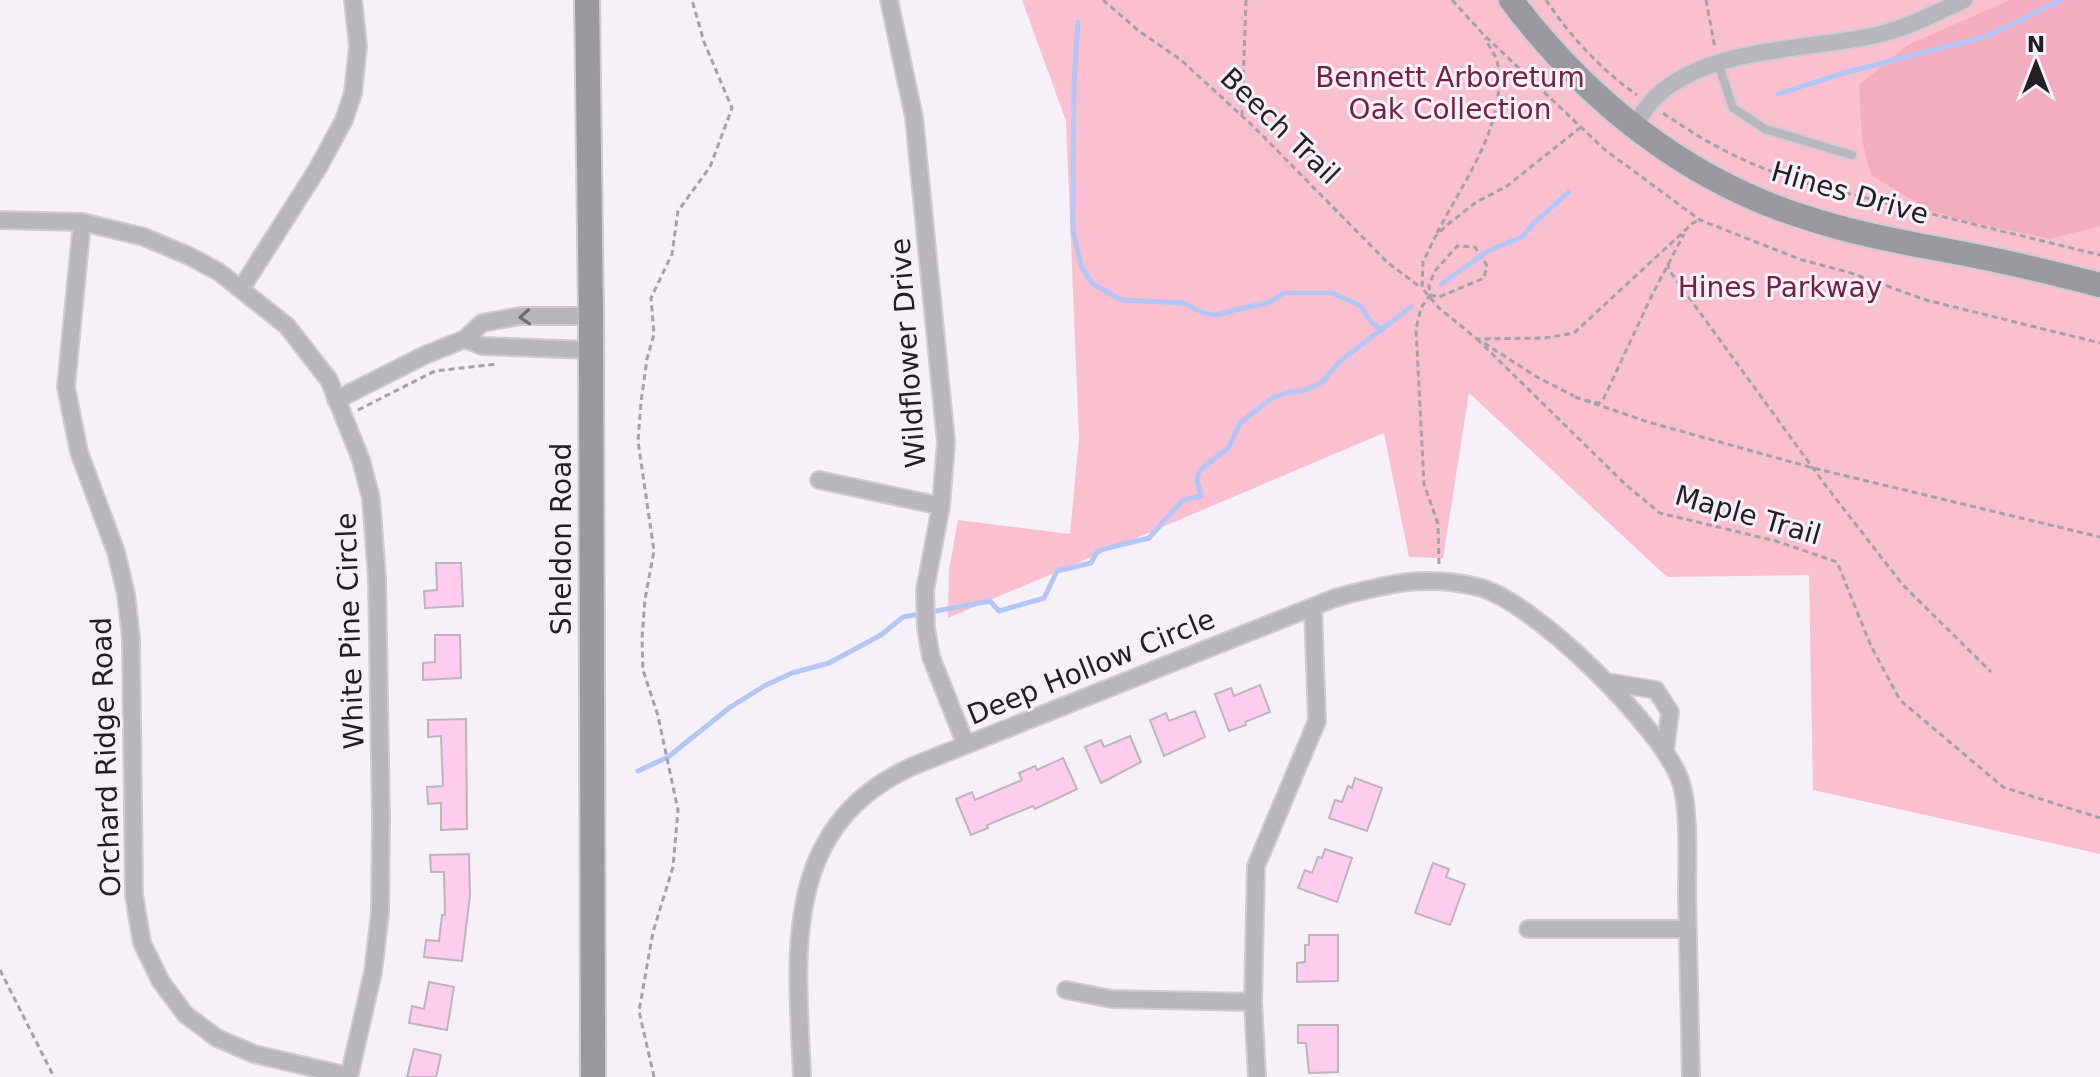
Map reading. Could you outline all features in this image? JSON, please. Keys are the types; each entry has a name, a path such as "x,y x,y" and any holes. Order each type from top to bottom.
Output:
{"main road":[{"name":"Sheldon Road","path":"587,0 593,1077"},
{"name":"Hines Drive","path":"1511,0 1551,50 1589,89 1633,127 1674,156 1721,183 1803,217 1858,233 2100,285"}],"street":[{"path":"241,289 318,168 344,120 353,93 358,46 353,0"},
{"name":"Wildflower Drive","path":"889,0 914,117 946,442 941,506 925,590 926,628 931,657 966,745"},
{"path":"1633,127 1661,92 1686,76 1718,63 1876,35 1917,23 1964,0"},
{"name":"White Pine Circle","path":"0,220 82,222 144,237 178,251 219,272 287,326 329,380 361,460 371,498 375,533 381,820 378,941 349,1077"},
{"name":"Orchard Ridge Road","path":"82,222 66,387 79,452 116,552 126,594 131,638 134,895 142,943 161,982 186,1015 217,1038 254,1054 349,1077"},
{"path":"336,400 425,355 465,339 482,323 520,316 591,316"},
{"path":"465,339 482,346 591,350"},
{"path":"819,480 941,506"},
{"name":"Deep Hollow Circle","path":"802,1077 800,917 819,853 850,811 870,792 900,772 1313,607 1390,582 1438,580 1482,587 1525,609 1628,703 1665,751 1681,782 1687,835 1691,1077"},
{"path":"1257,1077 1253,1002 1256,866 1317,721 1313,607"},
{"path":"1606,682 1656,690 1670,712 1665,751"},
{"path":"1528,929 1688,929"},
{"path":"1066,990 1112,999 1253,1002"}],"lane":[{"path":"1718,63 1733,108 1765,129 1852,155"}],"path":[{"path":"654,1077 639,1011 653,932 673,867 678,810 658,716 643,670 645,599 654,551 638,441 647,359 654,334 651,298 672,254 678,211 710,167 732,108 704,42 692,0"},
{"name":"Beech Trail","path":"1103,0 1139,31 1181,60 1242,116 1387,262 1422,288 1439,308 1477,339"},
{"path":"1242,116 1246,0"},
{"path":"1546,0 1567,32 1623,86 1732,157 1809,184 2100,255"},
{"path":"1706,0 1718,63"},
{"path":"1422,288 1423,262 1486,142 1496,104 1498,64 1483,34"},
{"path":"1435,237 1475,203 1507,186 1581,127"},
{"path":"1477,339 1545,338 1574,333 1686,229 1700,220"},
{"path":"1575,397 1593,402 1603,400 1686,229"},
{"path":"1438,580 1438,524 1424,484 1416,329 1421,308 1430,295 1429,285 1435,271 1457,246 1475,247 1478,252"},
{"path":"1430,295 1439,297 1484,278 1487,266 1483,259"},
{"path":"1668,263 1669,270 1813,468 1902,584 1991,672"},
{"path":"1477,339 1575,397 1648,422 1813,468 2015,514 2100,537"},
{"name":"Maple Trail","path":"1477,339 1626,485 1660,513 1776,541 1837,562 1871,646 1900,700 2003,787 2100,818"},
{"path":"344,417 435,371 469,365 502,364"},
{"path":"0,970 54,1077"}],"green space":[{"name":"Hines Parkway","path":"1022,0 2100,0 2100,854 1813,790 1809,575 1667,577 1469,393 1443,558 1409,557 1384,433 948,618 949,570 958,520 1070,534 1079,438 1066,121"}],"shaded area":[{"path":"2010,0 2100,0 2100,226 2049,239 1971,222 1931,211 1871,175 1862,140 1859,85 1908,45"}],"building":[{"path":"436,563 461,563 463,606 425,608 424,591 437,590"},
{"path":"435,635 460,635 461,678 423,680 423,663 435,662"},
{"path":"1260,685 1270,712 1229,731 1215,694 1231,688 1234,696"},
{"path":"1195,711 1205,737 1164,756 1150,720 1166,713 1169,721"},
{"path":"466,719 467,829 441,830 441,803 428,804 427,787 443,786 441,736 428,737 428,720"},
{"path":"1130,736 1141,762 1101,783 1085,747 1101,740 1104,747"},
{"path":"1063,758 1077,789 1035,809 1033,806 987,825 988,828 971,835 956,799 972,792 975,800 1022,780 1019,773 1035,766 1037,770"},
{"path":"1355,778 1382,788 1367,831 1329,818 1335,800 1342,802"},
{"path":"1325,849 1352,858 1337,902 1298,888 1305,870 1312,873"},
{"path":"469,854 470,895 462,961 424,957 426,940 439,941 442,915 445,915 444,872 431,872 430,855"},
{"path":"1433,863 1449,869 1446,877 1465,884 1450,925 1415,913"},
{"path":"1309,935 1338,935 1338,981 1297,982 1297,963 1305,962 1305,945 1309,945"},
{"path":"429,982 454,987 447,1030 409,1023 412,1006 424,1009"},
{"path":"1298,1025 1338,1025 1338,1072 1309,1073 1306,1043 1298,1043"},
{"path":"414,1049 441,1055 436,1077 407,1077"}],"waterway":[{"path":"1778,94 1844,73 1988,36 2061,0"},
{"path":"1078,22 1074,83 1073,230 1081,266 1093,284 1121,300 1183,303 1215,315 1270,302 1284,293 1332,293 1361,306 1371,322 1380,329"},
{"path":"1441,284 1488,251 1522,237 1569,192"},
{"path":"638,771 668,757 729,708 764,686 792,673 829,663 881,635 903,617 990,601 999,611 1044,598 1057,571 1091,563 1097,552 1104,549 1149,538 1183,500 1201,496 1197,480 1199,471 1229,447 1240,423 1272,398 1303,391 1322,382 1340,361 1411,307"}],"park label":[{"name":"Bennett Arboretum Oak Collection","path":"1450,93"}]}
